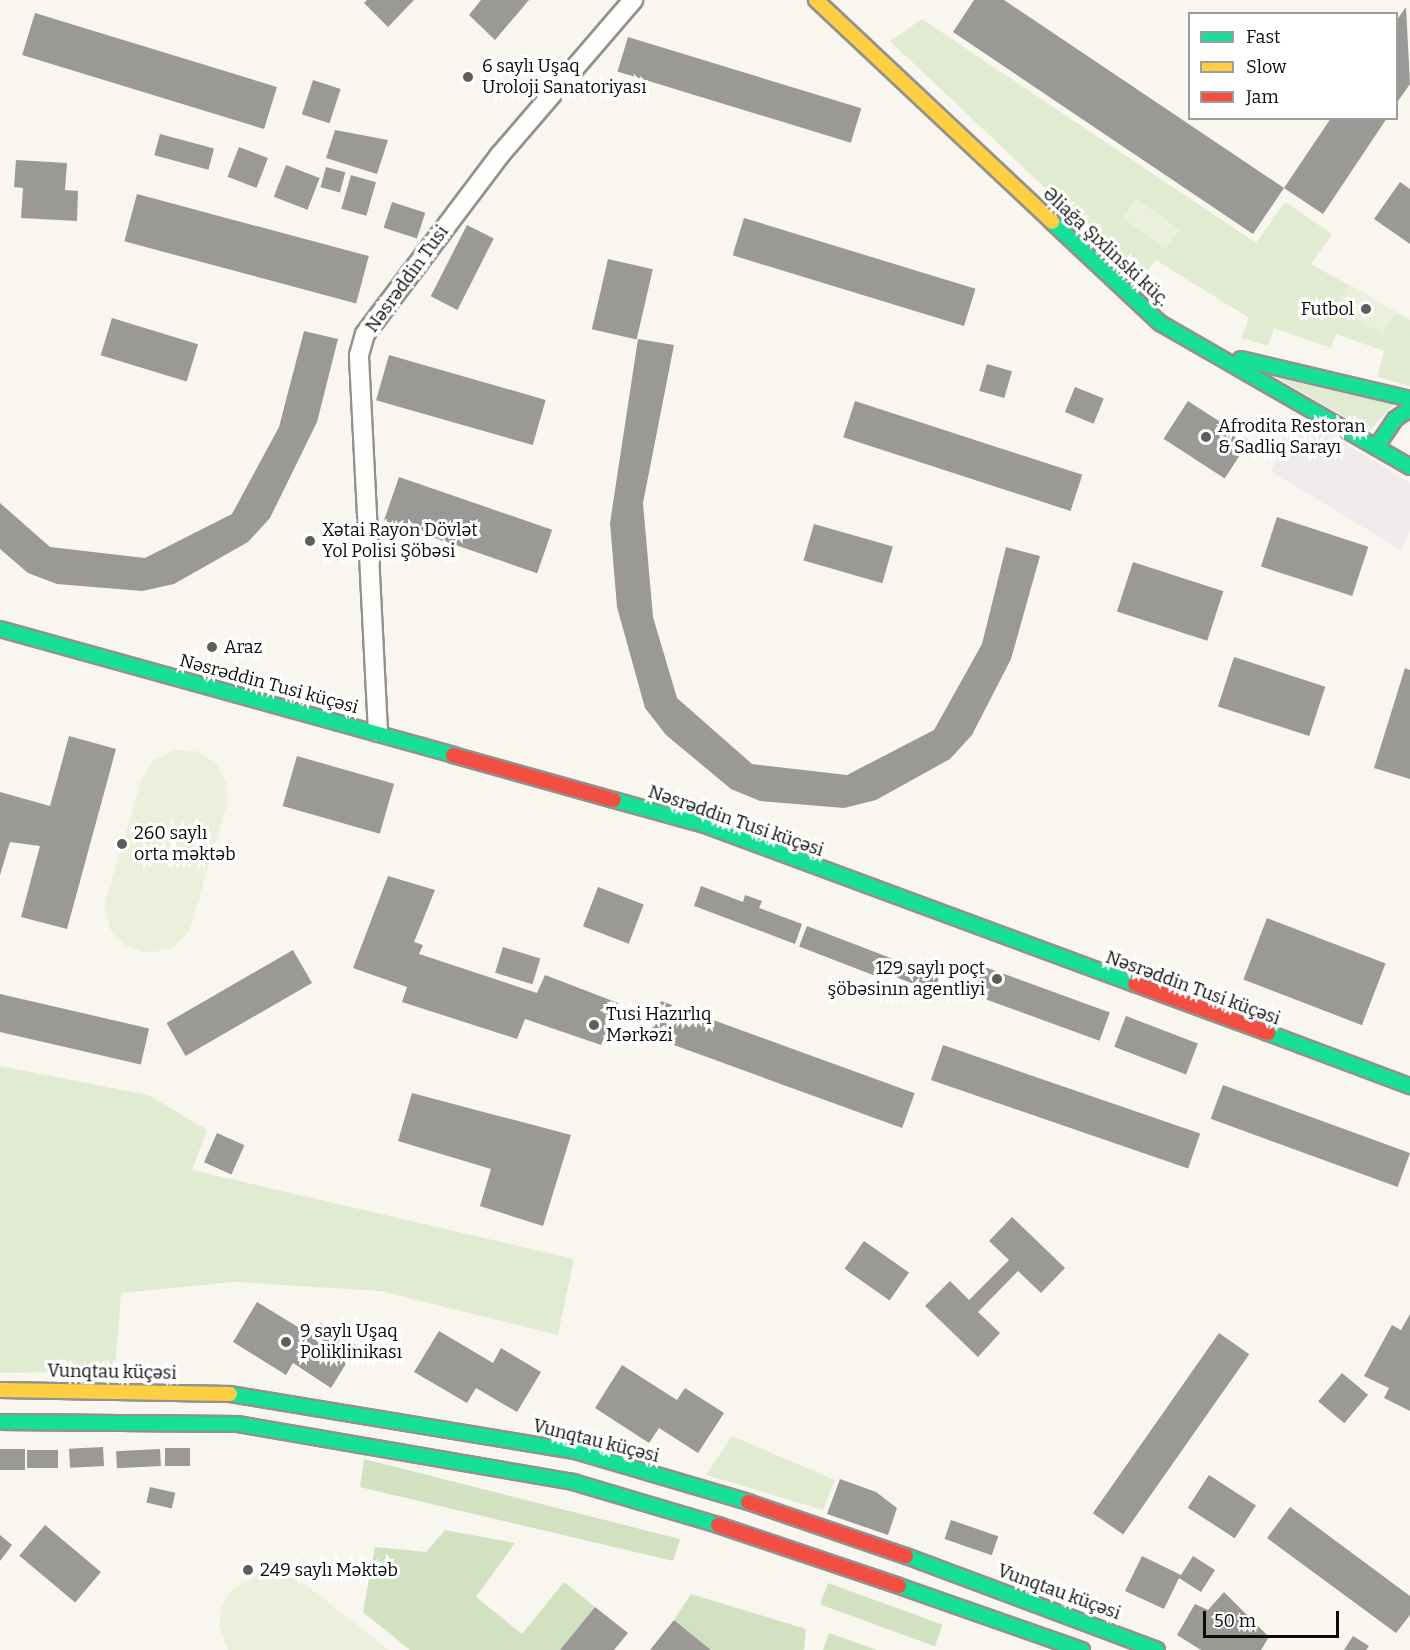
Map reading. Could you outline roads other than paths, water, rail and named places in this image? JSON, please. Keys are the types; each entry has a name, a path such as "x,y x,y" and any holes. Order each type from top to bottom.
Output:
{"main road":[{"name":"Əliağa Şıxlinski küç.","path":"816,0 1160,323 1410,467"},
{"path":"1217,355 1410,399"},
{"path":"1377,446 1395,418 1410,409"},
{"name":"Nəsrəddin Tusi küçəsi","path":"0,629 378,732 705,825 1410,1086"},
{"name":"Vunqtau küçəsi","path":"0,1390 241,1394 574,1451 775,1510 1083,1618 1157,1650"},
{"path":"0,1422 238,1424 573,1482 763,1538 1082,1650"}],"street":[{"name":"Nəsrəddin Tusi","path":"378,732 359,355 365,334 499,156 633,0"}],"place":[{"name":"6 saylı Uşaq Uroloji Sanatoriyası","path":"468,77"},
{"name":"Futbol","path":"1366,309"},
{"name":"Afrodita Restoran & Sadliq Sarayı","path":"1206,437"},
{"name":"Xətai Rayon Dövlət Yol Polisi Şöbəsi","path":"310,541"},
{"name":"Araz","path":"212,647"},
{"name":"260 saylı orta məktəb","path":"122,844"},
{"name":"129 saylı poçt şöbəsinın agentliyi","path":"997,979"},
{"name":"Tusi Hazırlıq Mərkəzi","path":"594,1025"},
{"name":"9 saylı Uşaq Poliklinikası","path":"286,1342"},
{"name":"249 saylı Məktəb","path":"248,1570"}]}
